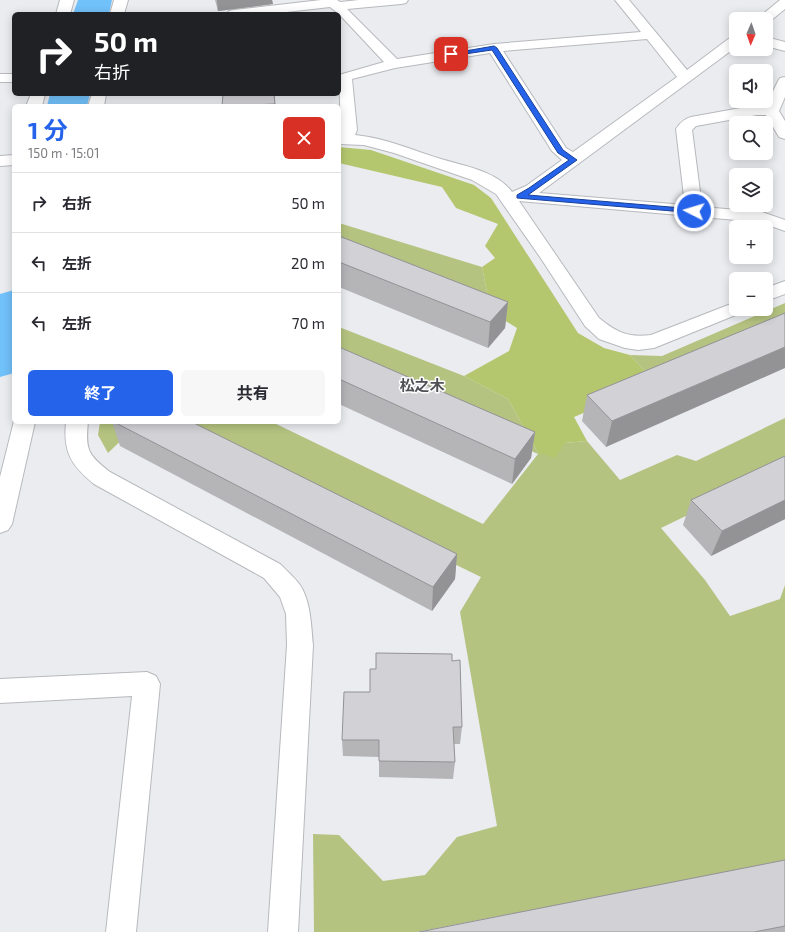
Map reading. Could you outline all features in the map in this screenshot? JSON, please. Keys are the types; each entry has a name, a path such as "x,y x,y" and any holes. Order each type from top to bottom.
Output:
{"street":[{"path":"64,12 67,0"},
{"path":"118,12 121,0"},
{"path":"252,12 332,3 401,0"},
{"path":"622,0 685,77"},
{"path":"332,3 394,64"},
{"path":"773,12 785,3"},
{"path":"343,139 349,130 345,77 394,64 494,48 650,35"},
{"path":"773,43 785,47"},
{"path":"514,197 532,190 729,45"},
{"path":"494,48 560,151 573,160"},
{"path":"0,78 12,78"},
{"path":"772,111 785,81"},
{"path":"694,211 684,129 691,122 757,110 772,111"},
{"path":"772,111 785,134"},
{"path":"343,139 362,140 395,148 478,176 493,183 514,197 762,217 785,226"},
{"path":"0,161 12,160"},
{"path":"514,197 548,255 592,322 606,334 625,341 638,343 654,341 729,311"},
{"path":"773,292 785,287"},
{"path":"0,524 24,424"},
{"path":"77,424 75,438 78,456 89,469 102,478 272,571 291,592 298,614 300,645 283,932"},
{"path":"0,691 147,684 121,932"}],"green space":[{"path":"341,147 371,150 474,185 491,198 578,333 604,348 630,355 645,371 641,389 574,417 587,441 565,443 555,458 538,453 508,399 464,376 509,351 517,328 491,312 482,267 495,258 485,246 498,224 456,208 442,187 341,163"},
{"path":"341,224 482,267 491,312 341,256"},
{"path":"785,303 785,328 641,389 645,371 630,355 662,356 755,316 773,316 773,308"},
{"path":"341,328 464,376 508,399 538,453 565,443 587,441 620,480 677,455 696,461 785,418 785,468 661,528 705,580 730,616 780,599 785,585 785,861 417,932 314,932 313,834 339,835 383,881 425,875 457,837 497,826 460,612 481,577 166,424 276,424 483,524 538,454 341,367"},
{"path":"100,424 138,424 108,453 98,435"}],"building":[{"path":"223,96 274,96 275,104 222,104"},
{"path":"341,237 508,302 490,322 341,263"},
{"path":"785,313 785,347 612,421 587,395"},
{"path":"341,348 535,432 515,459 341,380"},
{"path":"118,424 196,424 457,554 433,587"},
{"path":"785,456 785,500 722,531 691,500"},
{"path":"376,653 452,654 452,661 460,660 462,727 453,727 455,762 379,761 379,740 342,740 344,692 370,692 370,669 376,669"},
{"path":"785,860 785,926 754,932 419,932"}],"waterway":[{"path":"92,12 95,0"},
{"path":"68,104 70,96"},
{"path":"0,359 12,314"}],"district":[{"name":"松之木","path":"422,386"}],"route":[{"path":"451,54 494,48 560,151 573,160 532,190 520,196 694,211"}]}
